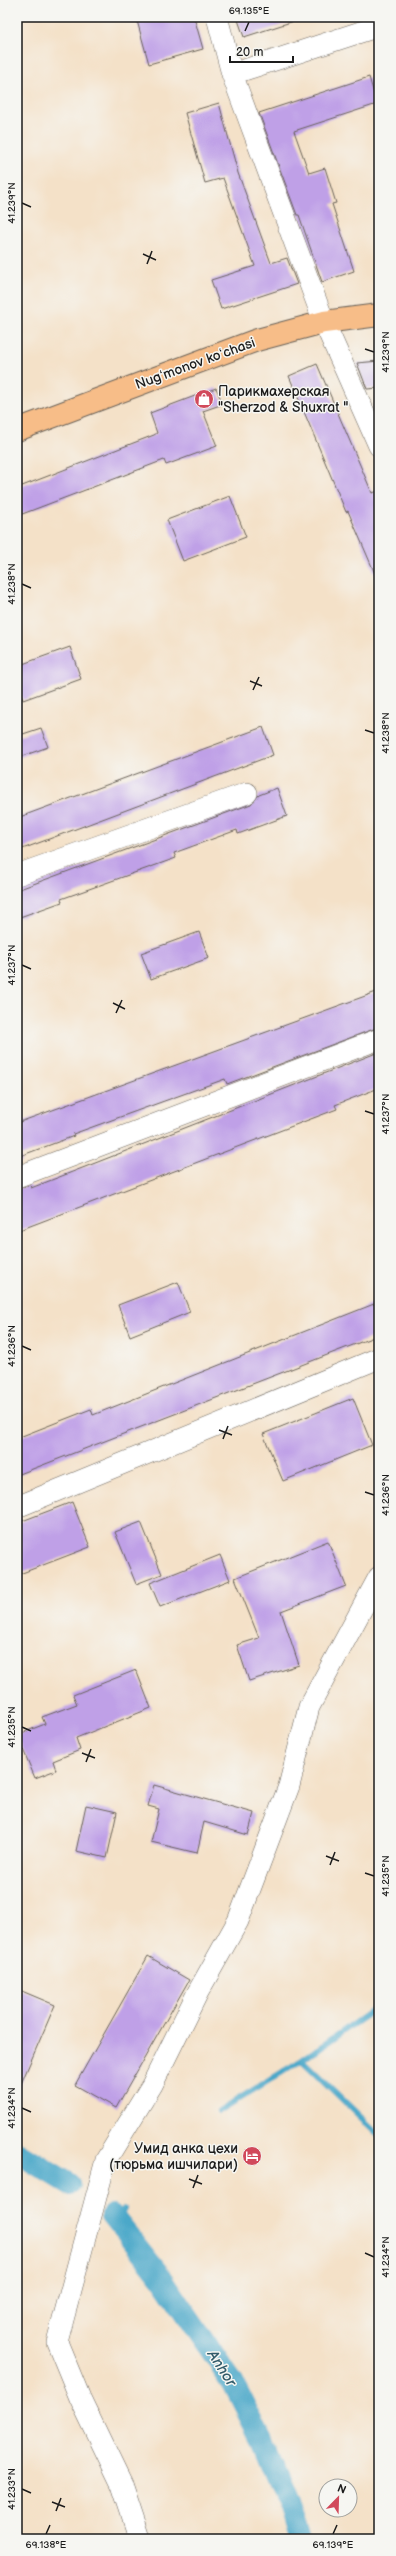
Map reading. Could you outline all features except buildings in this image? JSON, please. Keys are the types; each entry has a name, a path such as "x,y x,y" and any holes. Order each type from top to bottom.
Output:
{"main road":[{"name":"Nugʻmonov koʻchasi","path":"17,430 257,340 324,322 379,315"}],"street":[{"path":"217,17 232,74 324,322 379,446"},
{"path":"232,74 379,26"},
{"path":"17,875 247,793"},
{"path":"17,1177 379,1039"},
{"path":"17,1507 379,1358"},
{"path":"140,2539 122,2485 80,2398 57,2342 106,2160 152,2085 198,1992 238,1921 289,1786 310,1707 379,1577"}],"waterway":[{"path":"219,2111 302,2060 379,2006"},
{"path":"302,2060 379,2135"},
{"name":"Anhor","path":"17,2152 70,2184"},
{"path":"118,2220 124,2209"},
{"name":"Anhor","path":"112,2215 162,2278 233,2383 262,2440 289,2505 299,2539"}],"place":[{"name":"Парикмахерская \"Sherzod & Shuxrat \"","path":"204,399"},
{"name":"Умид анка цехи (тюрьма ишчилари)","path":"252,2156"}]}
